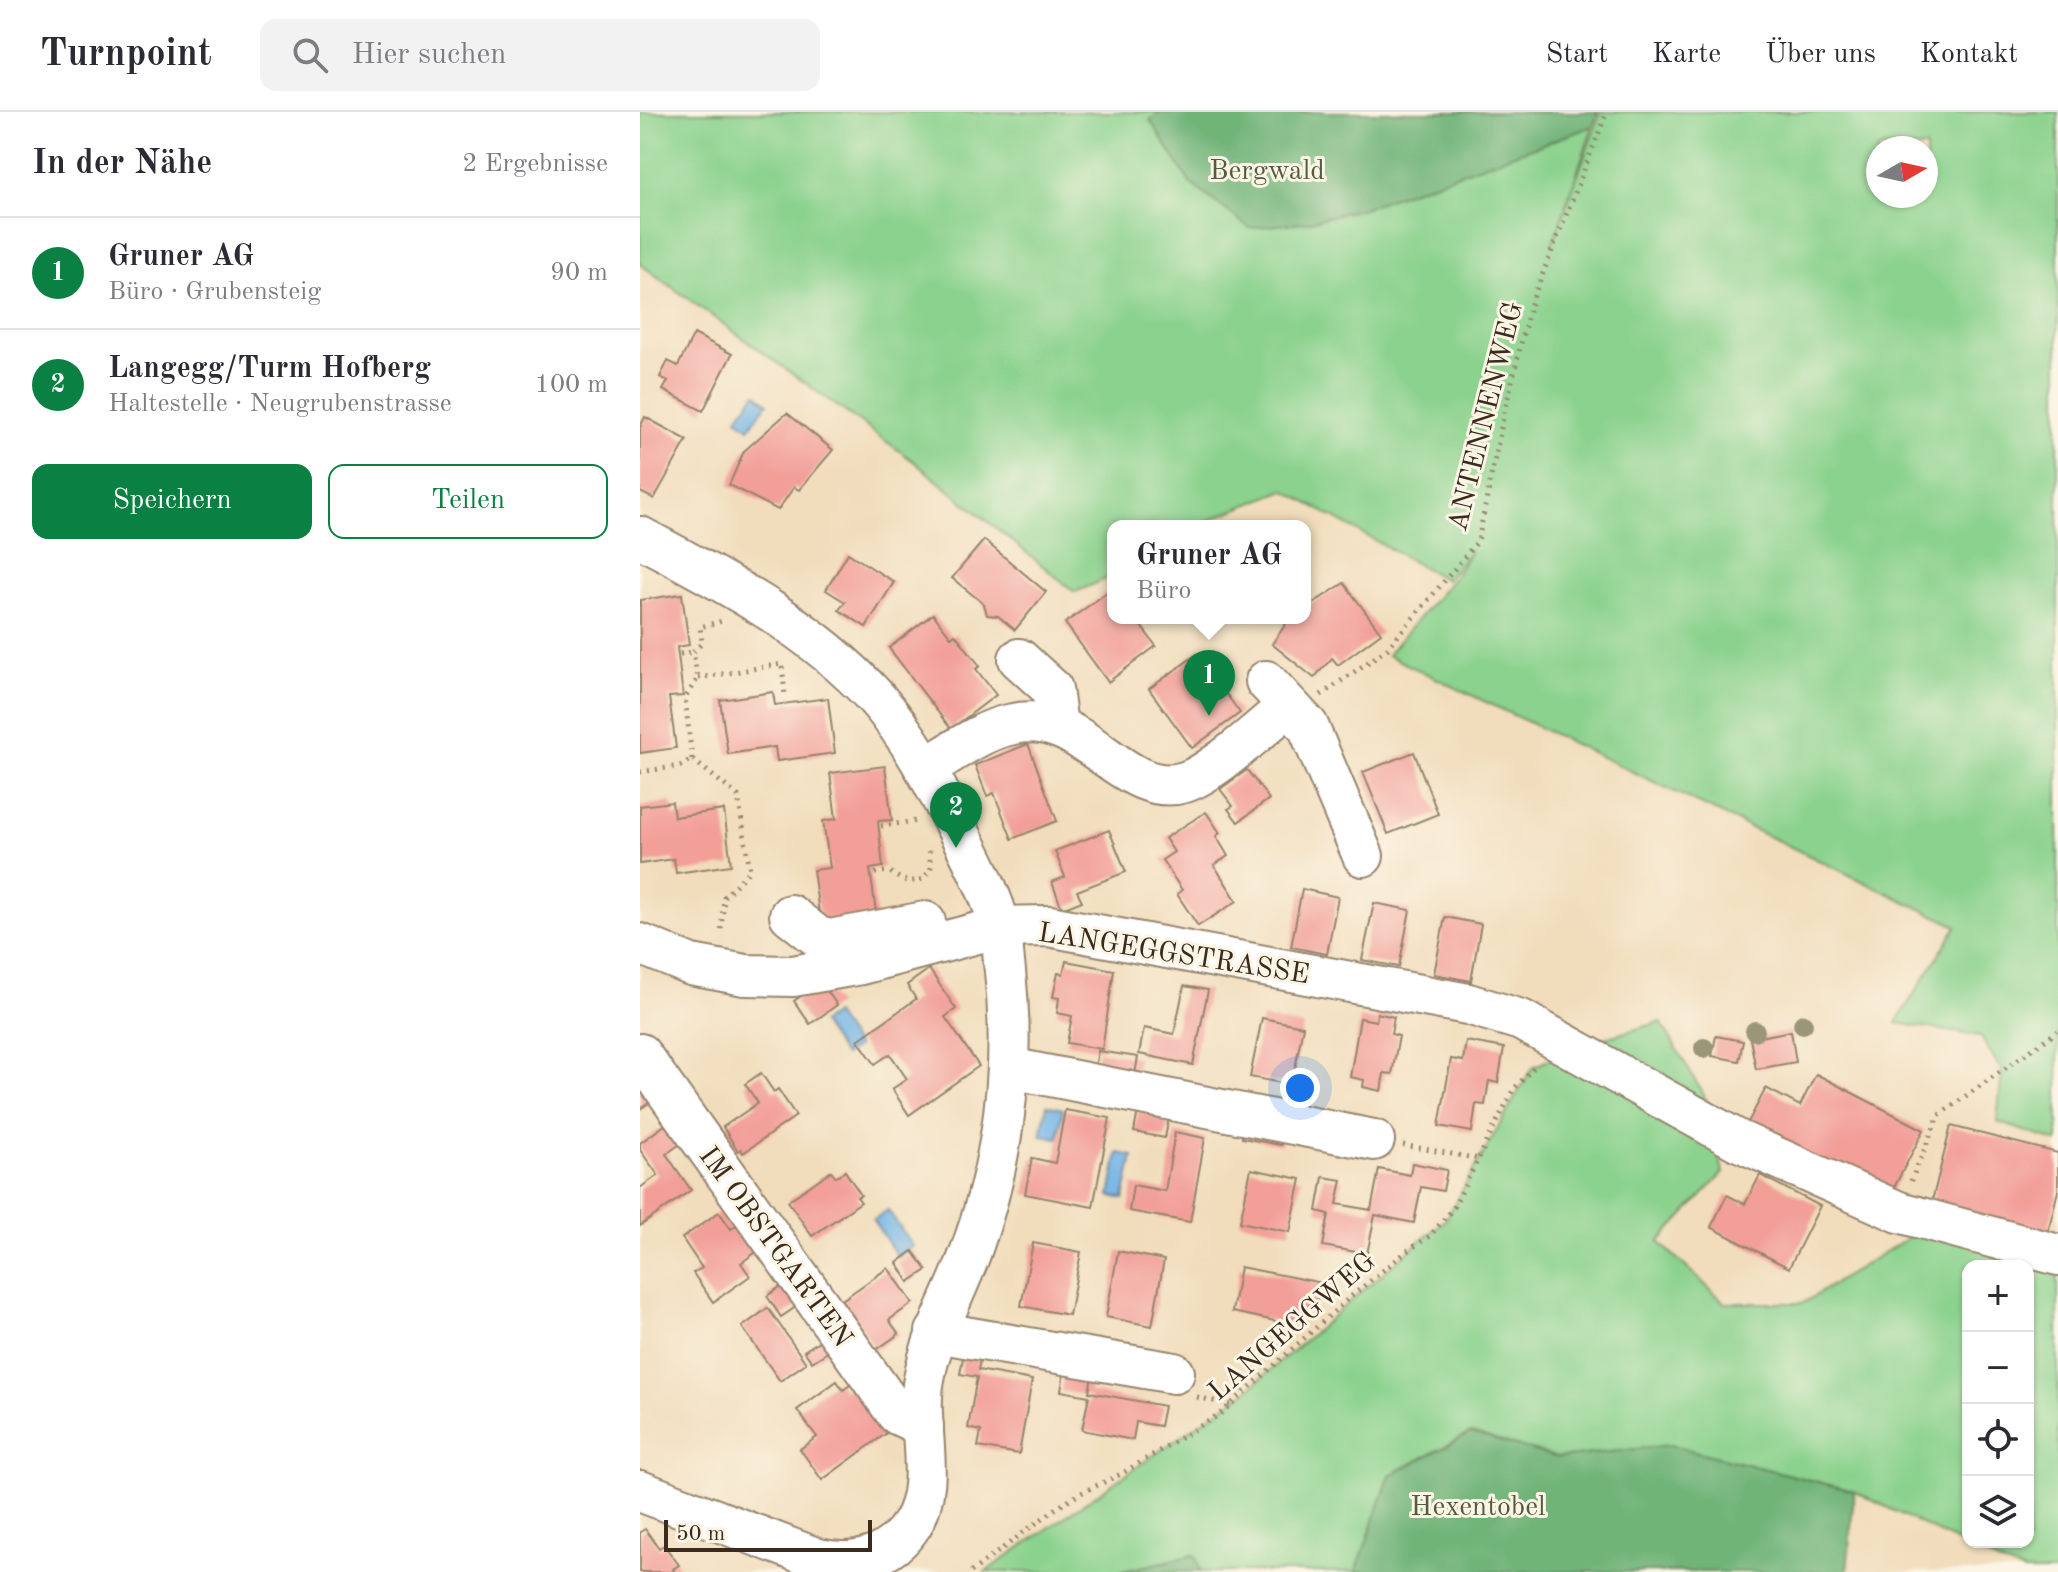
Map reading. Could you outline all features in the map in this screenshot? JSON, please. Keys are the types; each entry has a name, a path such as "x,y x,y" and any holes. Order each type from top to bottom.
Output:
{"street":[{"path":"640,537 744,592 824,649 877,699 926,768 969,852 994,912 1009,1013 1010,1068 995,1173 986,1207 971,1251 936,1332 923,1381 924,1487 916,1516 901,1538 880,1554 865,1560 834,1563 640,1491"},
{"path":"1019,659 1052,689 1057,725"},
{"path":"926,768 985,733 1013,724 1041,721 1057,725 1081,738 1124,769 1152,784 1186,781 1205,771 1284,700 1308,726 1363,856"},
{"path":"790,915 818,937 830,940 994,912"},
{"name":"LANGEGGSTRASSE","path":"640,944 691,965 745,975 793,976 861,964 994,912 1049,926 1468,1004 1521,1020 1739,1141 1916,1217"},
{"name":"IM OBSTGARTEN","path":"640,1054 897,1414 923,1426"},
{"path":"1010,1068 1374,1140"},
{"path":"1916,1217 2058,1255"},
{"path":"936,1332 1174,1373"}],"path":[{"name":"ANTENNENWEG","path":"1284,700 1387,649 1478,541 1530,306 1607,112"},
{"path":"680,654 693,652 702,643 700,627 723,621 744,592"},
{"path":"693,652 698,678 685,698 692,759 738,796 750,870 724,897 723,935 709,936"},
{"path":"698,678 782,664 785,695"},
{"path":"640,772 680,766 692,759"},
{"path":"875,873 889,871 901,881 923,879 931,869 928,845"},
{"path":"1916,1217 1939,1115 2058,1031"},
{"name":"LANGEGGWEG","path":"971,1572 1068,1501 1121,1474 1231,1406 1348,1299 1430,1236 1454,1207 1513,1090 1532,1068 1573,1047"},
{"path":"1374,1140 1479,1159"}],"green space":[{"path":"640,112 1161,112 1360,209 1593,126 1552,245 1601,112 2058,112 2058,1142 1997,1122 2002,1071 1980,1036 1896,1023 1957,926 1387,655 1455,576 1472,550 1446,580 1284,490 1209,520 1107,520 1107,579 1075,592 912,460 640,264"},
{"name":"Bergwald","path":"1161,112 1598,112 1593,126 1360,209 1306,222 1250,228 1190,183 1150,120"},
{"path":"1661,1022 1710,1106 1723,1173 1659,1242 1725,1303 1803,1303 1932,1223 2058,1255 2058,1572 2025,1572 1970,1548 2034,1548 2034,1260 1962,1260 1962,1544 1854,1491 1670,1445 1558,1458 1471,1433 1390,1475 1356,1572 1201,1572 1194,1555 1119,1572 985,1572 1245,1392 1446,1219 1532,1068 1573,1047"},
{"name":"Hexentobel","path":"1471,1433 1558,1458 1670,1445 1854,1491 1847,1572 1356,1572 1390,1475"},
{"path":"1195,1555 1201,1572 1119,1572"}],"water":[{"path":"756,393 768,403 749,428 737,418"},
{"path":"834,1014 857,1047 844,1056 821,1023"},
{"path":"1047,1105 1063,1109 1058,1138 1041,1135"},
{"path":"1118,1153 1133,1156 1124,1199 1110,1196"},
{"path":"888,1210 913,1246 898,1257 873,1220"}],"building":[{"path":"694,334 732,354 703,411 663,390 668,381 660,377 668,361 678,366"},
{"path":"787,413 833,450 799,490 794,487 778,510 729,485 744,451"},
{"path":"645,417 687,440 654,499 640,492 640,427"},
{"path":"984,540 1046,592 1015,630 998,616 987,615 984,604 952,578"},
{"path":"848,553 894,582 866,627 839,610 845,602 826,590"},
{"path":"1344,583 1381,633 1338,665 1332,658 1314,678 1272,644 1286,624 1311,624 1311,604"},
{"path":"1107,592 1107,624 1140,624 1156,646 1108,682 1065,623"},
{"path":"682,594 689,645 677,647 683,696 669,697 676,748 640,753 640,600"},
{"path":"933,614 951,637 955,634 980,666 976,669 996,695 951,729 889,648"},
{"path":"1197,654 1240,713 1192,748 1149,689"},
{"path":"773,692 775,705 828,698 835,753 777,761 775,747 728,754 720,700"},
{"path":"1028,744 1057,821 1012,839 994,793 987,796 975,765"},
{"path":"1414,752 1438,814 1388,834 1363,772"},
{"path":"885,766 892,820 878,821 883,867 870,869 877,920 821,928 813,870 830,868 823,821 836,819 830,773"},
{"path":"1247,770 1269,799 1238,822 1228,809 1233,806 1220,789"},
{"path":"672,802 674,817 724,810 731,865 676,873 674,859 640,864 640,806"},
{"path":"1206,812 1220,833 1216,836 1228,856 1214,865 1237,901 1198,926 1177,894 1182,890 1162,860 1174,852 1165,838"},
{"path":"1109,830 1126,872 1077,891 1082,901 1062,909 1052,882 1065,877 1055,851"},
{"path":"1302,889 1338,897 1327,954 1291,947"},
{"path":"1374,903 1410,910 1399,967 1362,960"},
{"path":"1445,917 1481,924 1471,981 1434,974"},
{"path":"1066,961 1114,970 1102,1049 1067,1043 1072,1016 1057,1013 1059,998 1053,997 1058,973 1063,974"},
{"path":"929,969 956,1009 945,1017 979,1066 909,1115 892,1089 907,1079 890,1054 875,1064 858,1040 916,999 907,985"},
{"path":"821,982 837,1005 810,1024 794,1001"},
{"path":"1184,986 1208,990 1193,1065 1139,1054 1144,1028 1174,1034"},
{"path":"1377,1013 1394,1017 1391,1034 1399,1036 1392,1074 1384,1073 1381,1091 1363,1087 1364,1080 1350,1077 1360,1018 1376,1021"},
{"path":"1262,1018 1303,1026 1292,1085 1250,1077"},
{"path":"1791,1031 1796,1062 1756,1069 1750,1039"},
{"path":"1716,1036 1743,1041 1739,1061 1712,1056"},
{"path":"1466,1041 1504,1048 1498,1083 1489,1081 1485,1105 1476,1104 1472,1132 1439,1126 1451,1059 1463,1061"},
{"path":"1098,1051 1138,1057 1135,1074 1095,1067"},
{"path":"761,1073 774,1092 778,1089 796,1116 743,1153 741,1149 738,1151 723,1127 758,1103 745,1084"},
{"path":"1816,1074 1924,1130 1887,1201 1745,1128 1766,1088 1800,1106"},
{"path":"640,1075 656,1098 640,1109"},
{"path":"1139,1105 1170,1111 1165,1138 1134,1132"},
{"path":"1065,1110 1110,1118 1093,1207 1025,1194 1032,1158 1055,1163"},
{"path":"669,1122 683,1142 666,1154 691,1190 640,1226 640,1188 658,1175 640,1150 640,1143"},
{"path":"1245,1123 1284,1129 1281,1145 1242,1138"},
{"path":"1951,1126 2058,1153 2058,1191 2047,1235 1931,1205"},
{"path":"1175,1132 1205,1138 1190,1222 1129,1211 1133,1185 1165,1191"},
{"path":"1412,1163 1447,1170 1443,1191 1421,1187 1414,1223 1375,1215 1367,1254 1323,1246 1329,1214 1317,1211 1323,1177 1342,1180 1337,1204 1371,1210 1379,1169 1410,1175"},
{"path":"1251,1169 1301,1179 1290,1232 1240,1222"},
{"path":"831,1171 836,1177 845,1171 861,1195 857,1197 861,1202 812,1236 788,1201"},
{"path":"1760,1175 1820,1206 1789,1268 1711,1227 1727,1195 1745,1204"},
{"path":"719,1212 731,1229 743,1220 763,1247 741,1263 750,1276 713,1302 693,1273 702,1268 682,1238"},
{"path":"1033,1243 1081,1252 1069,1315 1021,1306"},
{"path":"913,1251 927,1270 909,1282 897,1263"},
{"path":"1118,1251 1164,1260 1152,1326 1106,1317"},
{"path":"1240,1267 1333,1285 1289,1324 1232,1312"},
{"path":"888,1268 913,1303 889,1320 899,1334 876,1350 842,1300"},
{"path":"786,1283 800,1304 781,1317 767,1296"},
{"path":"768,1308 806,1363 780,1381 742,1327"},
{"path":"824,1338 832,1349 812,1362 804,1351"},
{"path":"965,1347 982,1350 978,1370 1032,1380 1019,1454 978,1447 981,1431 968,1428 977,1377 960,1374"},
{"path":"1065,1366 1093,1371 1089,1392 1164,1406 1160,1426 1136,1422 1133,1440 1082,1430 1089,1396 1061,1391"},
{"path":"837,1381 843,1390 853,1383 888,1432 822,1480 800,1449 817,1437 797,1410"},
{"path":"645,1529 659,1548 664,1545 679,1565 673,1569 675,1572 640,1572 640,1532"}],"place":[{"name":"Gruner AG","path":"1209,716"},
{"name":"Langegg/Turm Hofberg","path":"956,848"}]}
